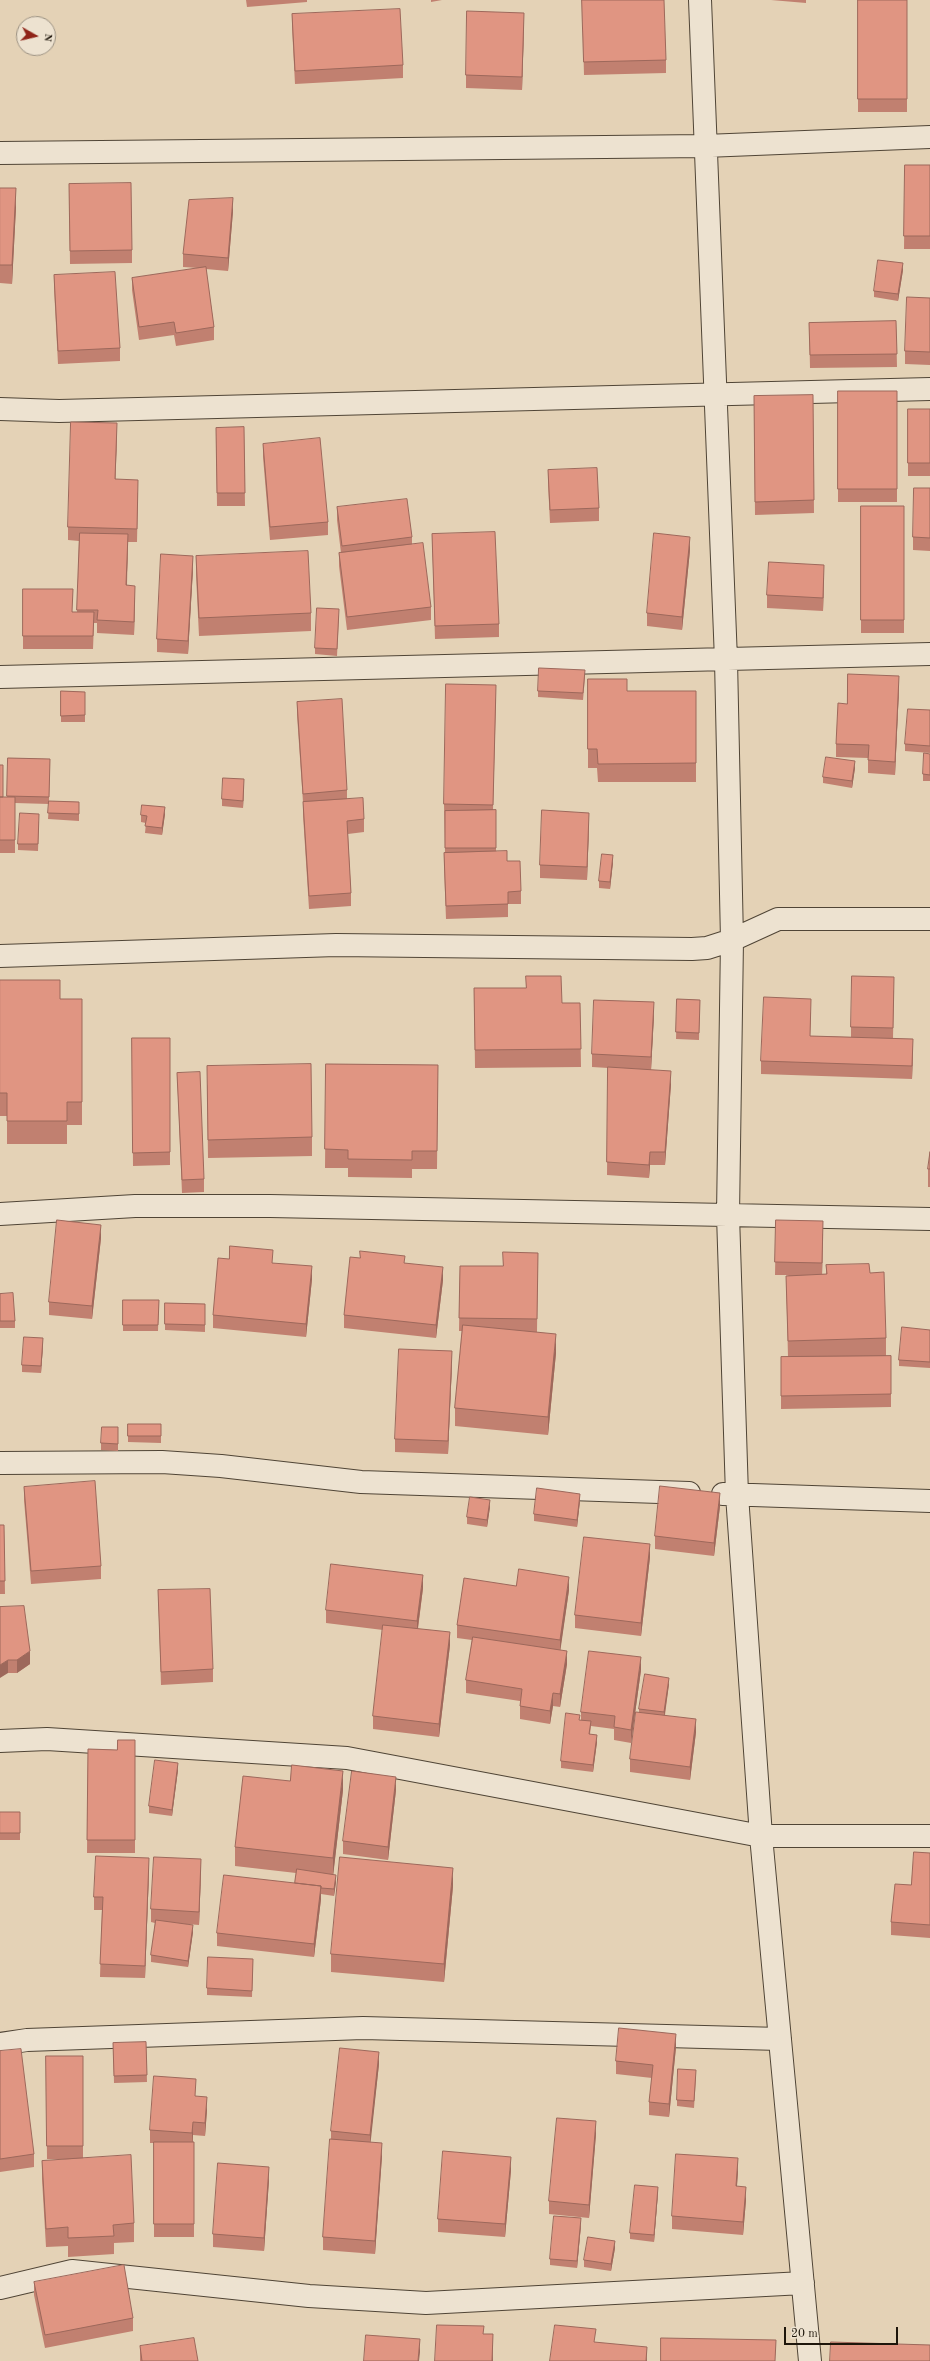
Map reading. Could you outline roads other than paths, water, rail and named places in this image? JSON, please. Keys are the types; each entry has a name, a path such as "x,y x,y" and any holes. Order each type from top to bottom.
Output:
{"street":[{"path":"700,0 726,660 732,940 728,1215 737,1495 760,1836 810,2361"},
{"path":"0,153 705,146 930,137"},
{"path":"0,409 66,411 715,396 930,389"},
{"path":"0,677 930,654"},
{"path":"0,956 336,945 692,949 707,948 732,940 778,919 930,919"},
{"path":"0,1214 135,1206 270,1206 930,1219"},
{"path":"0,1463 162,1462 221,1466 361,1482 930,1501"},
{"path":"0,1742 47,1739 347,1758 760,1836 930,1836"},
{"path":"0,2044 27,2040 363,2028 780,2040"},
{"path":"0,2288 72,2271 309,2296 426,2303 803,2283"}]}
